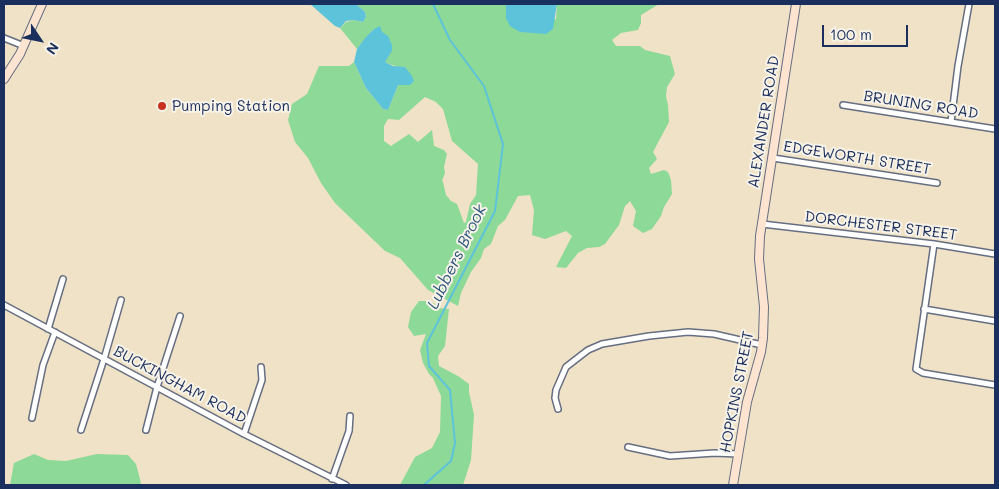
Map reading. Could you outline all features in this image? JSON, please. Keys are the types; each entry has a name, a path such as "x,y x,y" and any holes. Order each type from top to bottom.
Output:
{"street":[{"path":"4,79 24,46 42,4"},
{"name":"ALEXANDER ROAD","path":"760,244 796,4"},
{"path":"951,122 958,66 969,4"},
{"path":"4,38 24,46"},
{"name":"BRUNING ROAD","path":"843,105 995,129"},
{"name":"EDGEWORTH STREET","path":"773,158 938,183"},
{"name":"DORCHESTER STREET","path":"762,224 934,244 995,254"},
{"name":"HOPKINS STREET","path":"733,485 747,402 762,345 764,315 760,276 760,244"},
{"path":"934,244 916,365 917,370 923,373 995,385"},
{"path":"48,329 63,279"},
{"path":"81,430 121,300"},
{"name":"BUCKINGHAM ROAD","path":"4,305 244,434 346,485"},
{"path":"924,309 995,320"},
{"path":"146,430 157,387 180,316"},
{"path":"32,418 43,365 56,332"},
{"path":"558,409 555,398 556,390 566,368 588,350 602,344 688,332 714,334 762,345"},
{"path":"244,434 262,379 261,367"},
{"path":"332,479 349,430 350,416"},
{"path":"628,447 670,456 704,453 738,454"}],"green space":[{"path":"356,4 506,4 506,18 556,19 557,4 659,4 641,15 641,23 638,30 621,33 612,40 616,46 640,46 645,50 670,56 675,74 667,87 666,96 669,122 653,152 657,159 649,168 651,174 664,170 668,172 671,180 672,194 652,229 643,233 633,226 636,211 630,201 625,206 619,225 605,244 599,247 587,248 578,253 566,268 556,267 572,236 566,231 545,239 532,235 534,210 530,195 518,196 505,220 498,226 491,244 484,249 481,258 471,272 461,293 458,306 428,290 400,258 385,251 335,203 321,183 308,158 295,142 288,120 292,104 307,94 319,66 349,66 354,62 366,88 383,109 388,110 398,85 410,85 401,68 384,62 392,51 374,29 357,49 340,28 346,22 354,20 363,22 366,17 365,12","holes":["425,97 436,102 443,109 452,141 478,164 476,195 470,204 466,222 464,223 457,204 446,195 442,181 447,154 444,150 434,146 432,130 418,142 409,134 391,146 384,141 384,126 388,119 399,120"]},
{"path":"419,301 428,301 434,303 439,308 449,309 445,346 438,356 439,366 469,384 474,415 471,460 463,485 400,485 415,457 432,448 440,432 441,396 433,378 423,363 420,350 426,334 414,336 408,327 411,312"},
{"path":"34,454 48,460 66,461 97,454 128,455 136,464 141,483 140,485 10,485 14,463"}],"water":[{"path":"310,4 356,4 365,12 366,17 363,22 346,21 340,28 335,26"},
{"path":"506,4 557,4 553,29 546,34 520,32 510,26 506,18"},
{"path":"380,26 382,32 388,36 392,45 392,51 385,62 393,66 405,67 414,81 410,85 398,85 388,110 383,109 366,88 354,62 357,49 374,29"}],"waterway":[{"name":"Lubbers Brook","path":"424,485 451,461 455,443 450,390 429,366 427,343 495,211 503,144 484,86 450,40 433,4"}],"place":[{"name":"Pumping Station","path":"162,106"}]}
